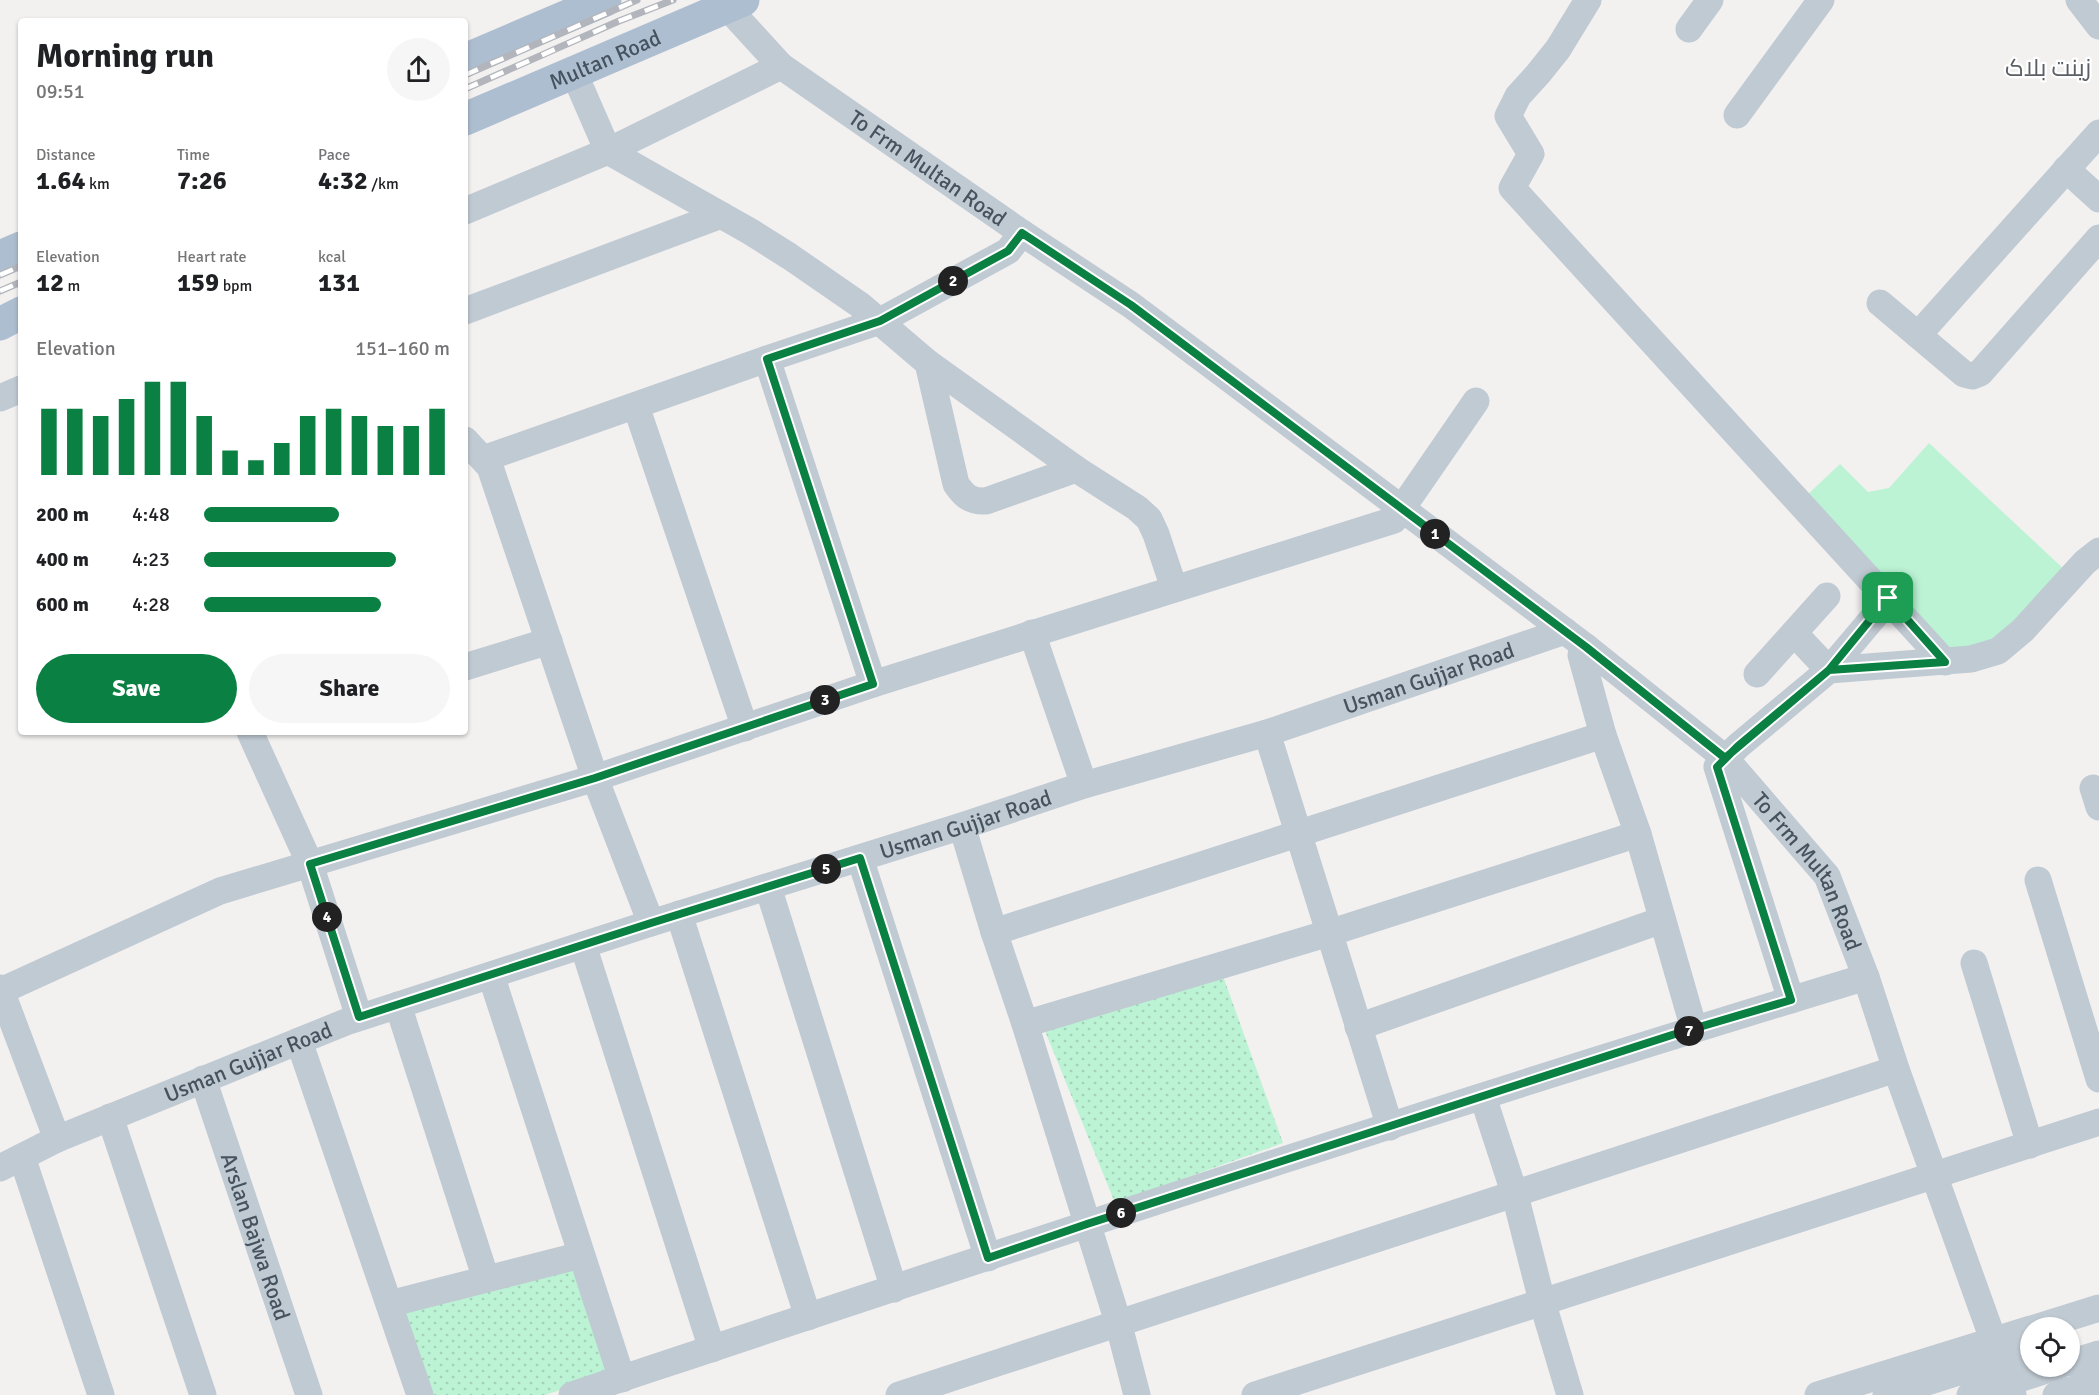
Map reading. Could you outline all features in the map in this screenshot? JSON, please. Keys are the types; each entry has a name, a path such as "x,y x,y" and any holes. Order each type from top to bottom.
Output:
{"main road":[{"path":"468,59 605,0"},
{"name":"Multan Road","path":"468,118 735,3"},
{"path":"0,257 18,249"},
{"path":"0,324 18,315"}],"street":[{"path":"1588,0 1558,49 1518,96 1508,116 1531,154 1512,188 1945,662"},
{"path":"1689,29 1710,0"},
{"path":"1737,115 1821,0"},
{"path":"2079,0 2099,26"},
{"name":"To Frm Multan Road","path":"735,3 781,66 1022,233 1131,305 1575,639 1725,758 1827,876 1866,977 1896,1069 2004,1369"},
{"path":"468,210 608,151 781,66"},
{"path":"574,73 608,151 789,256 860,305 928,363 1076,469 1137,508 1149,519 1174,588"},
{"path":"1918,335 2099,133"},
{"path":"2066,169 2099,199"},
{"path":"468,310 721,215"},
{"path":"651,923 595,778 490,467 474,450 636,406 880,321 1008,251 1022,233"},
{"path":"1880,303 1964,374 1972,376 1980,373 2099,238"},
{"path":"767,359 873,684"},
{"path":"928,363 956,484 962,494 977,501 986,501 1076,469"},
{"path":"57,1139 1,990 220,891 595,778 873,684 1394,520 1476,401"},
{"path":"636,406 745,728"},
{"path":"1829,670 1945,662 1971,659 1998,651 2023,630 2085,562 2099,551"},
{"path":"1757,674 1827,596"},
{"path":"1791,1000 1717,767 1829,670 1888,598"},
{"path":"1032,633 1084,785"},
{"path":"1794,633 1829,670"},
{"path":"1575,639 1603,735 1638,834 1694,1029"},
{"name":"Usman Gujjar Road","path":"11,1162 57,1139 359,1017 962,826 1084,785 1267,733 1575,639"},
{"path":"468,666 549,641"},
{"path":"1267,733 1390,1127"},
{"path":"251,735 310,864 359,1017"},
{"path":"994,933 1603,735"},
{"path":"962,826 1118,1322 1137,1395"},
{"path":"1025,1024 1329,933 1638,834"},
{"path":"860,858 988,1258"},
{"path":"2038,880 2099,1079"},
{"path":"768,887 894,1289"},
{"path":"679,914 808,1317"},
{"path":"1358,1027 1662,920"},
{"path":"583,945 712,1349"},
{"path":"1974,963 2030,1145"},
{"path":"491,975 622,1379"},
{"path":"572,1395 1087,1224 1694,1029 1866,977"},
{"path":"398,1005 486,1279"},
{"path":"299,1041 420,1395"},
{"path":"899,1395 1896,1069"},
{"name":"Arslan Bajwa Road","path":"203,1079 309,1395"},
{"path":"1483,1097 1515,1195 1542,1301 1570,1395"},
{"path":"110,1118 203,1395"},
{"path":"1255,1395 2099,1122"},
{"path":"11,1162 101,1395"},
{"path":"389,1304 581,1255"},
{"path":"2070,1317 2099,1308"},
{"path":"2080,1333 2099,1327"},
{"path":"1886,1395 2004,1369 2020,1345"},
{"path":"2080,1360 2099,1354"},
{"path":"1970,1395 2020,1357"},
{"path":"1818,1395 2020,1368"},
{"path":"2056,1395 2099,1381"}],"green space":[{"path":"1929,443 2068,573 1995,643 1948,653 1806,496 1840,464 1868,492 1889,488"},
{"path":"1223,976 1283,1143 1115,1203 1045,1031"},
{"path":"577,1265 609,1374 545,1395 429,1395 398,1309"}],"railway":[{"path":"468,74 637,0"},
{"path":"468,88 619,21 673,0"},
{"path":"0,275 18,267"},
{"path":"0,291 18,283"}],"district":[{"name":"زینت بلاک","path":"2048,68"}],"route":[{"path":"1888,598 1829,670 1725,758 1586,647 1131,305 1022,233 1008,251 880,321 767,359 873,684 595,778 310,864 359,1017 860,858 988,1258 1672,1035 1791,1000 1717,767 1725,758 1738,746 1829,670 1945,662 1888,598"}]}
